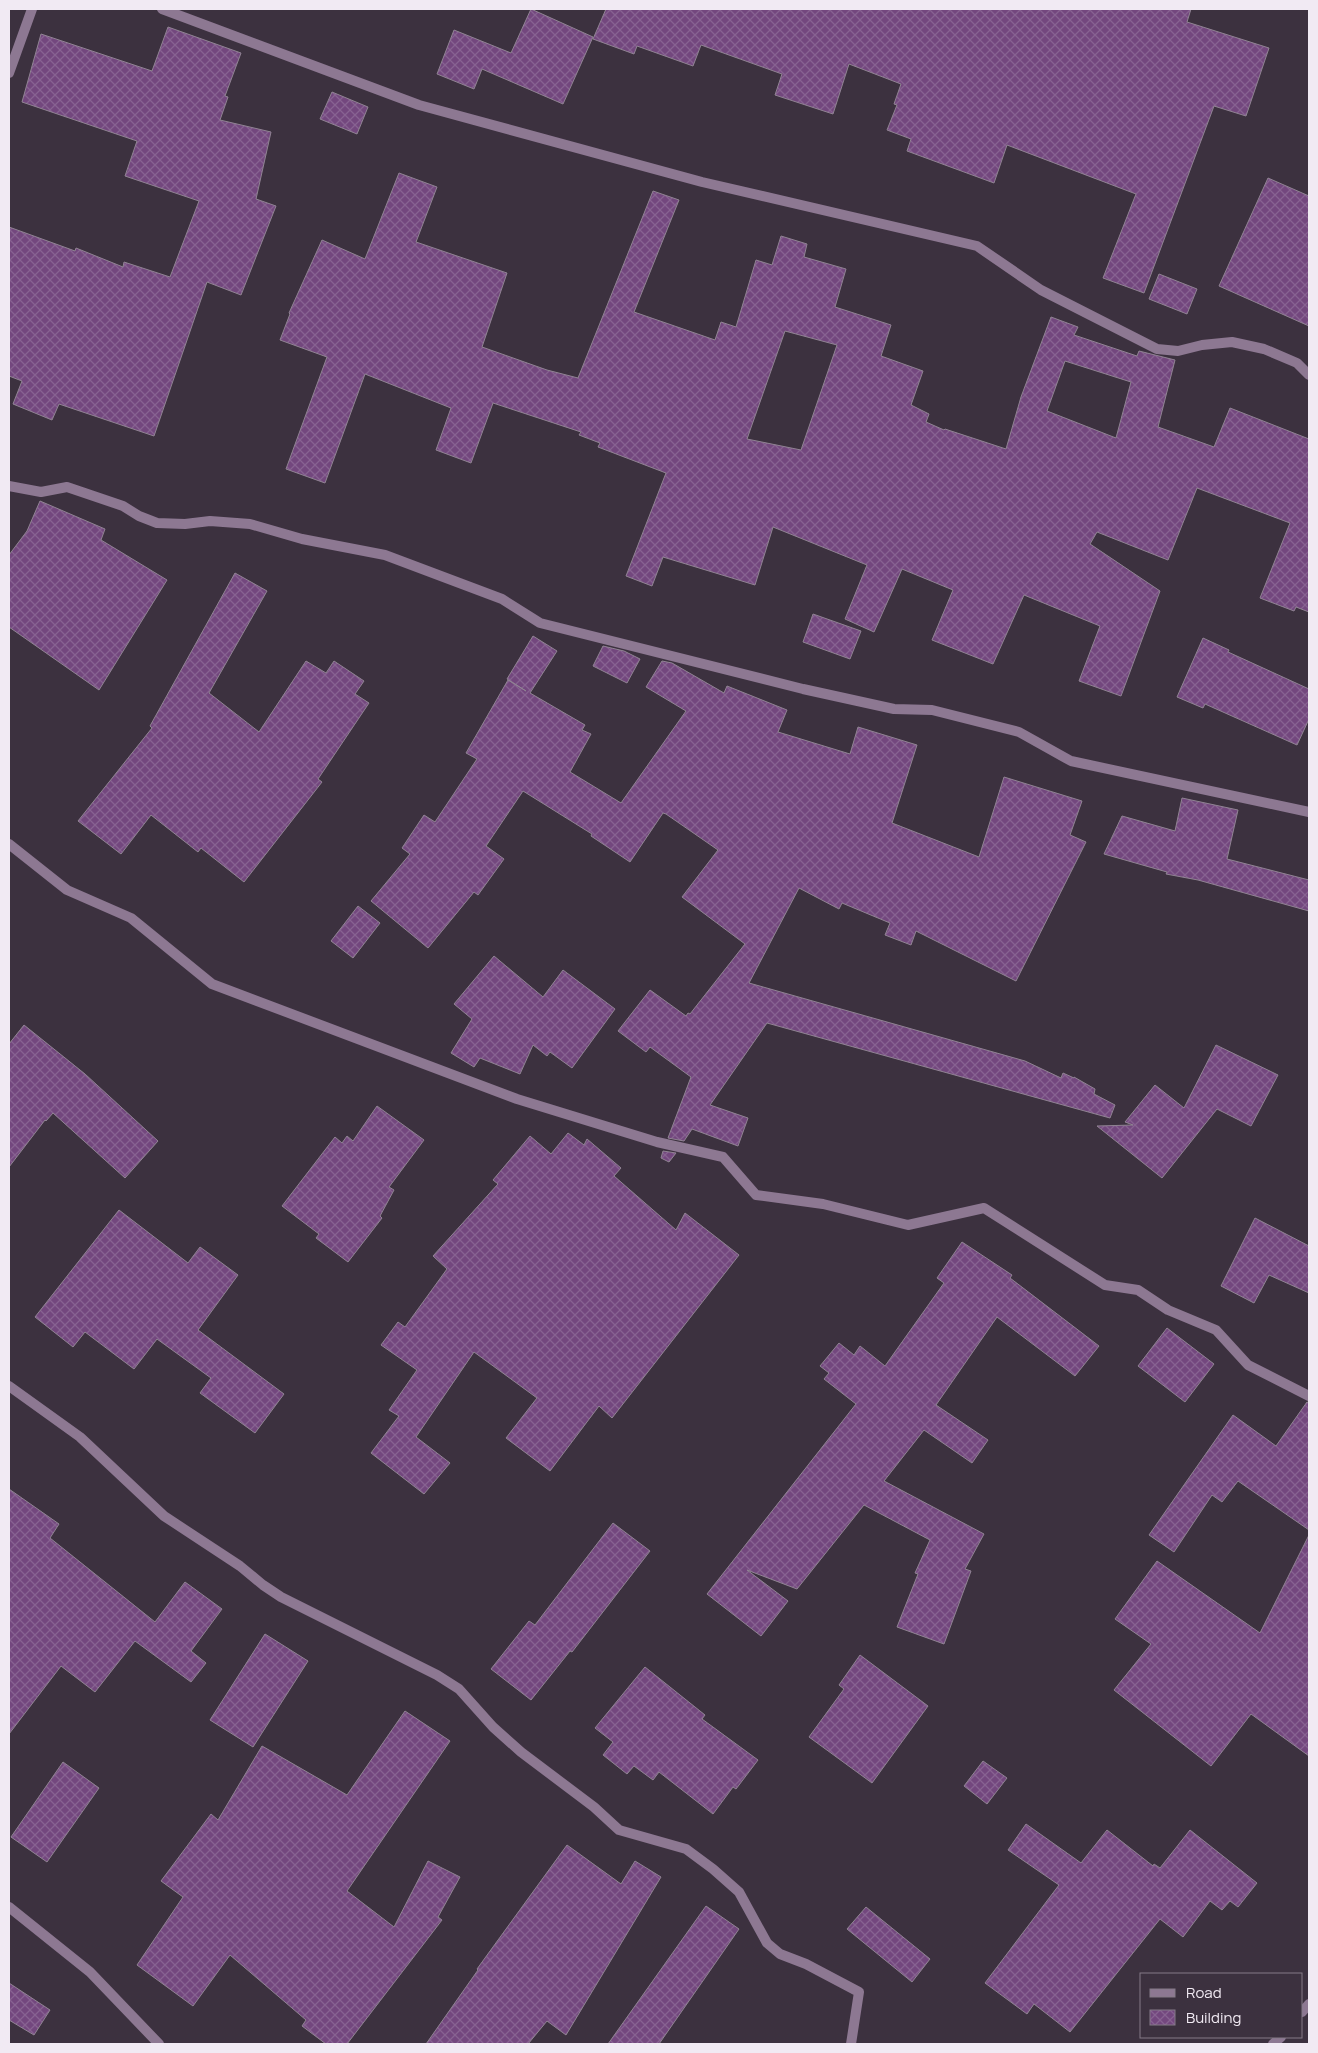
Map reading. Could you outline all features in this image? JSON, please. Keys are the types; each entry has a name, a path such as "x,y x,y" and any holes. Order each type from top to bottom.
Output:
{"street":[{"path":"9,73 32,9"},
{"path":"162,9 419,105 702,182 978,246 1041,290 1157,349 1178,351 1202,345 1232,342 1264,349 1289,359 1297,363 1309,375"},
{"path":"9,486 42,492 67,487 123,506 157,524 185,524 210,521 250,524 302,539 385,555 502,599 540,623 803,689 894,709 932,710 1019,732 1071,761 1309,812"},
{"path":"9,844 67,890 131,918 212,984 517,1099 657,1142 723,1157 756,1196 823,1204 908,1225 984,1208 1104,1284 1138,1290 1168,1310 1216,1330 1248,1365 1309,1396"},
{"path":"9,1386 80,1437 164,1516 240,1566 263,1585 281,1597 428,1671 459,1689 494,1727 521,1752 594,1807 618,1830 686,1849 713,1870 739,1892 767,1943 780,1954 806,1964 860,1992 851,2044"},
{"path":"9,1907 90,1972 159,2044"}],"building":[{"path":"531,9 593,37 563,104 482,69 474,89 437,74 454,30 511,53"},
{"path":"606,9 1191,9 1187,22 1269,48 1246,116 1214,106 1144,293 1103,278 1136,194 1007,145 994,183 907,151 911,139 887,130 897,105 894,104 901,84 849,64 833,114 775,95 782,74 701,45 693,66 637,46 634,54 593,39"},
{"path":"168,27 241,53 225,96 228,97 220,120 271,132 256,199 276,206 241,295 207,282 154,436 59,404 52,420 13,404 22,381 9,376 9,227 75,251 76,248 123,267 124,262 170,277 199,201 125,176 137,141 22,102 41,34 152,71"},
{"path":"332,92 368,107 357,134 320,119"},
{"path":"399,173 437,187 416,242 507,273 482,347 547,370 578,378 653,191 679,200 634,312 715,340 721,322 736,327 756,260 772,265 781,236 807,244 804,257 846,269 835,307 891,325 881,356 923,371 911,405 929,414 926,422 944,430 1006,449 1021,397 1051,317 1078,327 1074,335 1137,356 1139,351 1175,360 1158,427 1214,447 1230,408 1309,439 1309,612 1296,607 1294,611 1260,598 1290,523 1197,488 1168,560 1097,532 1090,544 1160,591 1121,696 1079,681 1100,626 1024,595 993,664 932,640 953,590 902,569 874,632 845,619 867,565 773,527 755,585 663,557 652,586 626,576 666,473 598,447 600,443 579,435 581,432 493,403 471,463 436,450 451,408 365,374 325,483 286,469 327,357 280,340 289,313 322,240 365,259","holes":["785,331 837,345 801,450 747,439","1065,361 1131,382 1116,438 1047,411"]},
{"path":"1268,178 1309,196 1309,326 1219,286"},
{"path":"1159,274 1197,289 1187,314 1149,299"},
{"path":"40,501 105,529 101,540 167,580 99,690 9,627 9,555 27,531"},
{"path":"235,573 267,591 209,693 259,732 306,661 326,673 334,661 364,681 355,694 369,703 318,779 322,782 244,882 201,848 198,852 151,815 121,854 78,821 152,728 150,726"},
{"path":"813,614 861,631 850,659 803,642"},
{"path":"533,636 557,651 530,693 585,725 582,730 591,734 570,772 621,803 686,711 646,687 662,661 672,663 724,693 727,686 787,710 778,732 850,754 858,727 917,745 892,823 979,857 1004,777 1082,801 1070,835 1086,842 1016,981 916,931 911,945 885,935 890,923 842,903 839,909 799,888 749,983 1025,1061 1061,1078 1063,1073 1074,1077 1095,1089 1094,1094 1115,1105 1110,1118 767,1023 710,1105 748,1118 738,1146 692,1129 684,1141 668,1138 691,1077 650,1047 646,1052 618,1031 650,990 686,1016 688,1013 690,1014 745,944 682,897 718,850 663,813 630,862 591,836 592,834 523,791 486,846 504,859 478,895 474,892 428,948 371,901 410,854 402,848 424,815 435,822 477,759 466,753 508,680 526,691 507,679"},
{"path":"1203,638 1229,650 1228,652 1309,689 1309,719 1297,745 1205,704 1203,708 1177,697"},
{"path":"603,646 624,651 640,659 627,683 593,666"},
{"path":"1182,798 1238,810 1227,859 1309,880 1309,911 1198,880 1166,874 1167,872 1104,854 1122,816 1175,831"},
{"path":"358,906 380,923 353,958 331,941"},
{"path":"494,956 543,997 563,970 615,1009 572,1068 550,1052 547,1056 533,1045 520,1074 480,1058 474,1067 451,1053 472,1019 454,1004"},
{"path":"24,1025 85,1074 158,1141 125,1178 53,1113 45,1120 9,1167 9,1044"},
{"path":"1216,1045 1278,1075 1251,1126 1217,1109 1162,1178 1097,1126 1133,1125 1125,1122 1155,1085 1184,1108"},
{"path":"377,1106 424,1140 389,1187 394,1190 380,1216 382,1218 348,1262 316,1238 319,1234 282,1206 335,1137 342,1143 347,1136 353,1141"},
{"path":"568,1133 584,1145 587,1139 621,1168 614,1176 676,1230 685,1213 739,1255 612,1418 599,1406 550,1471 506,1438 537,1398 474,1352 416,1437 450,1463 424,1494 371,1453 399,1416 389,1410 417,1370 381,1345 398,1322 405,1327 447,1269 433,1256 498,1184 493,1180 530,1136 551,1154"},
{"path":"663,1151 676,1153 669,1162 661,1158"},
{"path":"119,1210 188,1263 200,1247 238,1275 198,1330 284,1394 255,1433 200,1393 211,1378 157,1339 134,1369 85,1332 73,1347 35,1317"},
{"path":"1255,1218 1309,1246 1309,1293 1269,1275 1254,1303 1221,1286"},
{"path":"962,1242 1012,1275 1010,1278 1099,1346 1075,1376 997,1317 936,1405 988,1440 972,1463 924,1430 884,1481 984,1534 965,1569 971,1571 944,1644 897,1627 918,1574 915,1573 930,1540 864,1505 797,1589 747,1570 788,1601 761,1636 707,1594 856,1404 824,1379 829,1373 820,1366 839,1343 854,1355 860,1346 885,1366 944,1283 937,1278"},
{"path":"1167,1328 1214,1364 1185,1402 1138,1366"},
{"path":"1307,1402 1309,1403 1309,1530 1238,1481 1222,1502 1212,1495 1174,1552 1149,1535 1233,1415 1276,1446"},
{"path":"9,1489 59,1524 50,1538 155,1622 185,1582 222,1609 191,1651 206,1663 191,1682 135,1641 95,1692 61,1666 9,1734"},
{"path":"613,1523 650,1551 572,1652 570,1651 531,1700 491,1669 529,1621 535,1625"},
{"path":"1309,1535 1309,1756 1251,1714 1211,1766 1114,1690 1151,1644 1115,1619 1157,1561 1260,1633"},
{"path":"265,1634 308,1661 253,1747 210,1720"},
{"path":"860,1655 928,1706 872,1783 809,1737 844,1689 839,1685"},
{"path":"645,1667 705,1715 702,1719 758,1760 736,1789 733,1787 713,1814 659,1772 653,1780 634,1766 627,1774 603,1755 613,1742 595,1728"},
{"path":"405,1711 450,1741 347,1891 394,1927 428,1861 460,1877 438,1917 442,1920 347,2044 326,2044 302,2026 306,2020 230,1955 193,2006 137,1965 183,1897 161,1881 211,1814 218,1820 262,1746 347,1795"},
{"path":"983,1761 1007,1778 987,1804 964,1786"},
{"path":"63,1762 99,1788 47,1862 11,1837"},
{"path":"1026,1824 1081,1863 1107,1830 1153,1866 1154,1864 1160,1868 1190,1830 1257,1883 1238,1907 1230,1901 1222,1910 1210,1901 1183,1937 1160,1919 1070,2032 1034,2004 1027,2014 985,1983 1059,1885 1008,1850"},
{"path":"567,1845 621,1884 635,1861 661,1877 566,2035 547,2021 528,2044 426,2044 477,1969"},
{"path":"706,1906 739,1929 659,2044 608,2044"},
{"path":"866,1907 930,1959 912,1982 847,1929"},
{"path":"9,1983 50,2010 34,2035 9,2020"}]}
